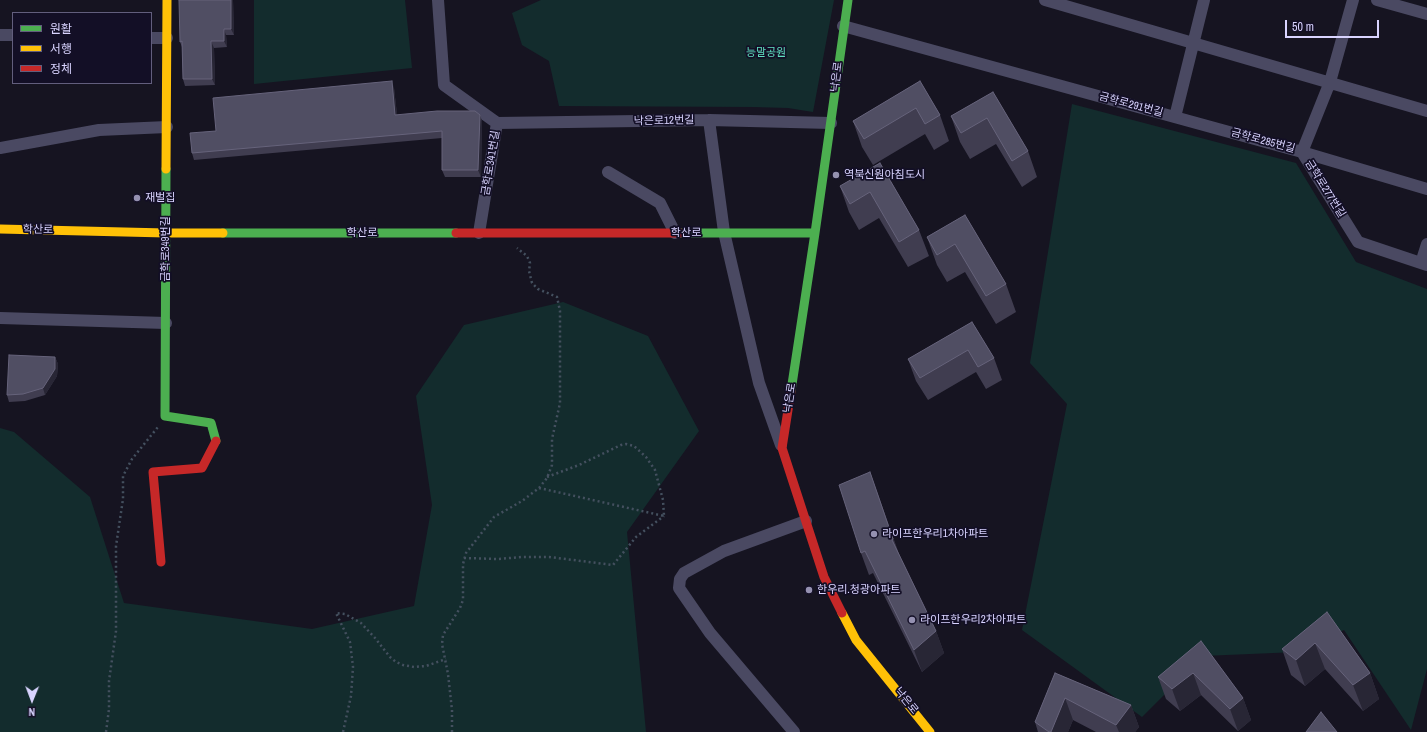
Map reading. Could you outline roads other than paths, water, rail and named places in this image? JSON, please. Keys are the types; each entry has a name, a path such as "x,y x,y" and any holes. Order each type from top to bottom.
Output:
{"street":[{"name":"금학로349번길","path":"161,562 154,472 202,468 216,441 211,422 166,416 167,0"},
{"name":"금학로341번길","path":"438,0 444,85 498,123 479,233"},
{"name":"낙은로","path":"848,0 843,26 831,124 815,233 782,448 824,577 856,640 930,732"},
{"path":"1045,0 1427,111"},
{"name":"금학로291번길","path":"843,26 1175,117 1204,0"},
{"name":"금학로285번길","path":"1175,117 1302,152 1330,82 1353,0"},
{"path":"1377,0 1427,14"},
{"path":"0,35 12,35"},
{"path":"152,38 167,38"},
{"path":"709,120 724,232 759,383 782,448"},
{"name":"낙은로12번길","path":"498,123 709,120 831,124"},
{"path":"0,148 99,130 167,127"},
{"name":"금학로277번길","path":"1302,152 1427,189"},
{"name":"금학로277번길","path":"1302,152 1358,242 1424,264 1427,244"},
{"path":"608,172 660,203 675,233"},
{"name":"학산로","path":"0,229 166,233 815,233"},
{"path":"0,318 166,323"},
{"path":"794,732 710,633 679,588 680,579 684,573 693,567 724,551 806,521"}],"place":[{"name":"역북신원아침도시","path":"836,175"},
{"name":"재벌집","path":"137,198"},
{"name":"라이프한우리1차아파트","path":"874,534"},
{"name":"한우리.청광아파트","path":"809,590"},
{"name":"라이프한우리2차아파트","path":"912,620"}],"park label":[{"name":"능말공원","path":"766,53"}]}
